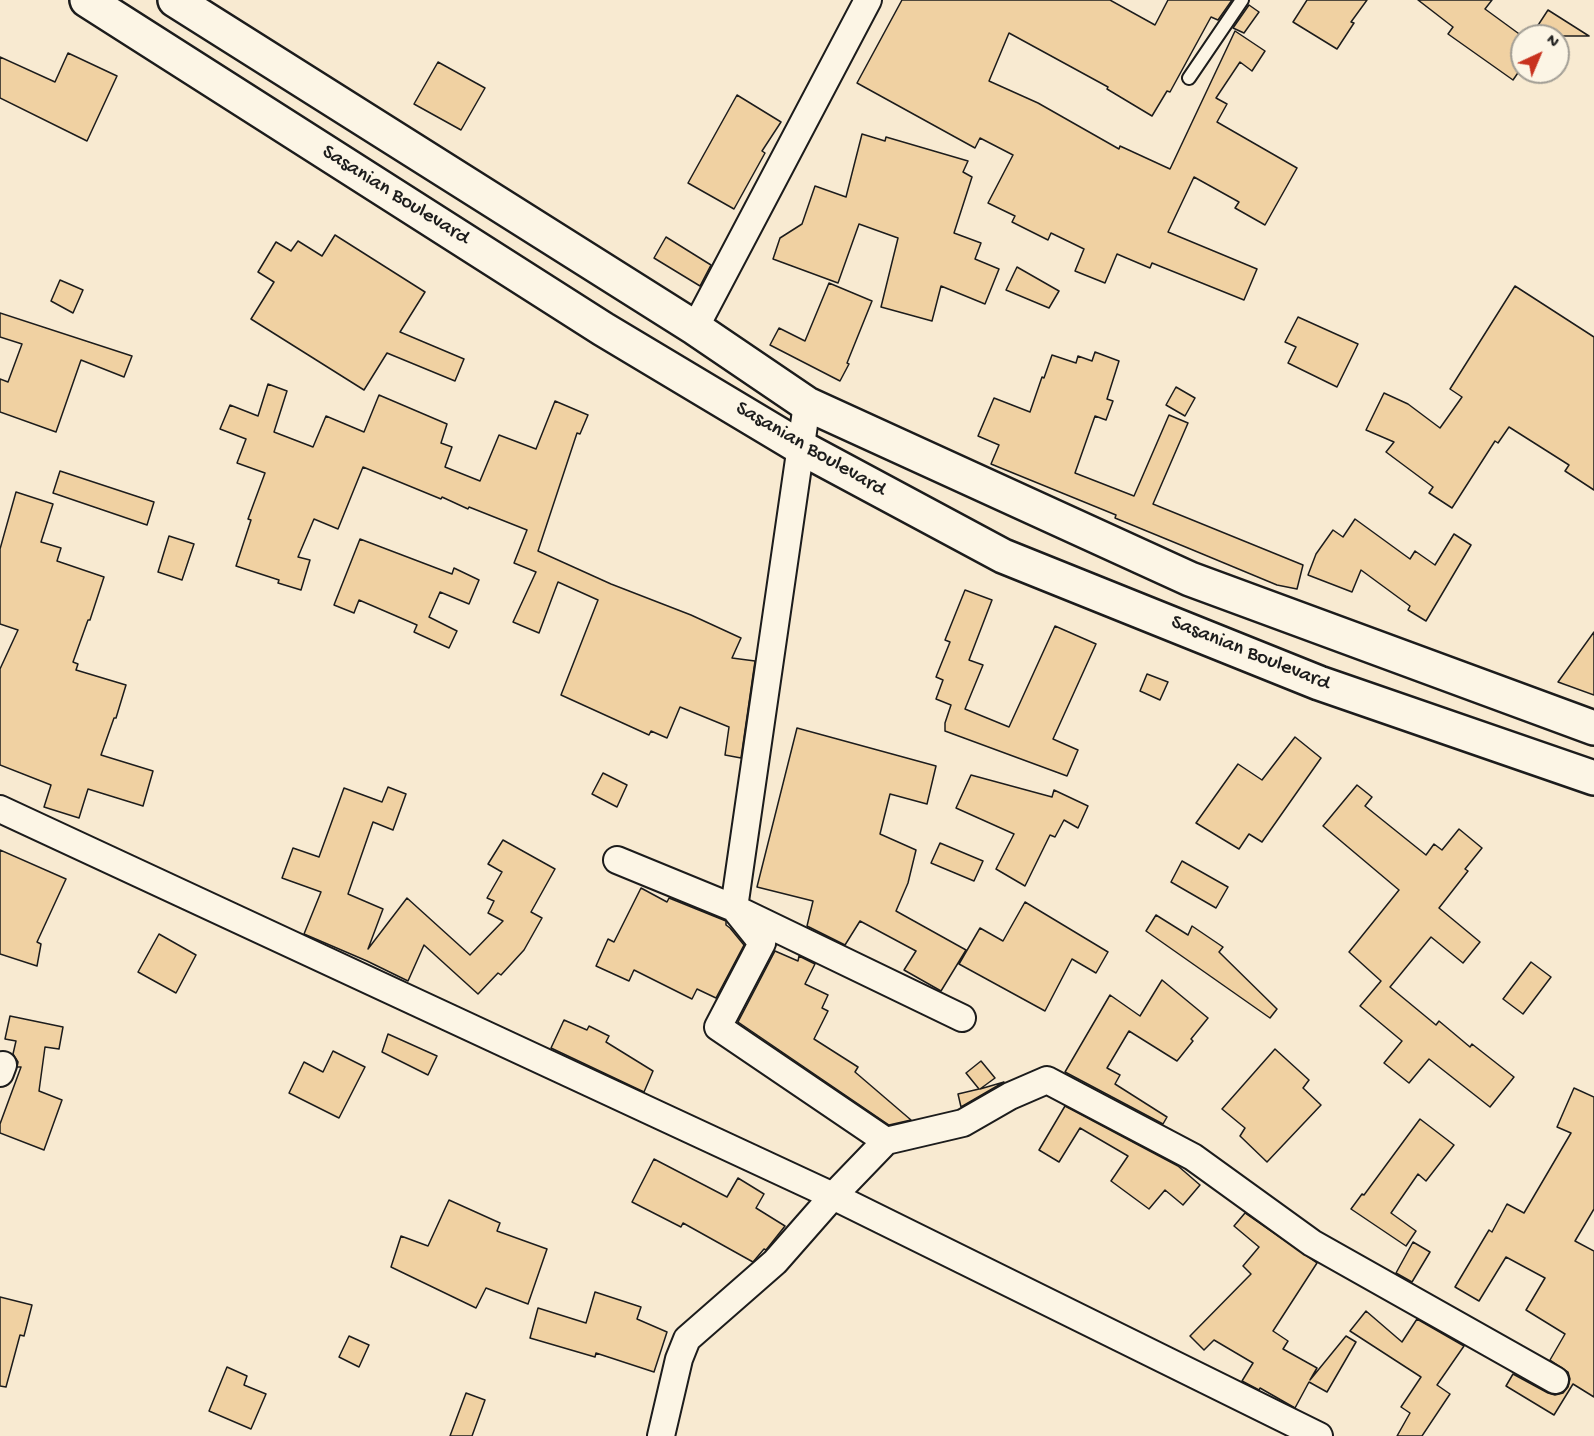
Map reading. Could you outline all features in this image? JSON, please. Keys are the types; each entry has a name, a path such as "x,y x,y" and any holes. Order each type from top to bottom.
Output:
{"highway":[{"name":"Sasanian Boulevard","path":"87,0 603,328 800,447 1003,556 1319,683 1594,778"},
{"name":"Sasanian Boulevard","path":"175,0 695,327 807,404 1190,579 1594,728"}],"street":[{"path":"695,327 868,0"},
{"path":"807,404 734,908 762,943 718,1027 886,1141"},
{"path":"0,809 833,1196 1319,1436"},
{"path":"617,860 734,908 962,1018"},
{"path":"661,1436 679,1359 687,1339 776,1262 833,1196 886,1141 963,1123 1010,1096 1047,1080 1192,1157 1312,1243 1556,1380"}],"lane":[{"path":"1189,78 1242,0"}],"building":[{"path":"902,0 1110,0 1155,25 1168,0 1232,0 1218,20 1211,17 1170,92 1167,91 1152,116 1107,89 1108,87 1009,33 989,81 1038,103 1119,149 1120,146 1170,169 1235,31 1265,51 1252,71 1240,62 1216,98 1227,104 1217,122 1297,168 1265,225 1235,208 1239,202 1194,177 1168,232 1257,269 1244,300 1152,263 1150,268 1117,254 1105,283 1075,271 1084,249 1051,233 1048,240 1012,222 1015,216 988,203 1013,155 980,138 975,148 857,83"},
{"path":"1307,0 1367,0 1351,22 1354,23 1337,49 1293,22"},
{"path":"1418,0 1492,0 1485,9 1510,27 1510,78 1448,34 1453,27"},
{"path":"1249,5 1259,12 1244,33 1233,28"},
{"path":"1548,10 1589,36 1570,36 1570,24 1539,24"},
{"path":"68,53 117,76 87,141 0,98 0,57 55,82"},
{"path":"438,62 485,88 461,130 414,104"},
{"path":"737,95 781,122 762,151 765,153 734,209 688,183"},
{"path":"862,134 885,141 886,137 968,161 963,172 972,177 954,233 981,243 975,259 999,269 985,304 941,286 932,321 881,307 898,238 859,224 838,283 773,259 780,238 802,224 815,186 846,197"},
{"path":"335,235 425,292 400,332 464,359 455,381 387,353 364,390 251,319 274,282 258,272 276,242 291,251 298,241 322,256"},
{"path":"666,237 711,265 700,286 654,258"},
{"path":"1017,267 1059,291 1049,308 1006,290"},
{"path":"60,280 83,290 73,313 51,301"},
{"path":"829,283 872,301 847,363 849,364 840,381 770,345 779,328 805,341"},
{"path":"1515,286 1594,337 1594,490 1565,471 1569,465 1509,427 1498,443 1495,441 1452,508 1429,493 1433,487 1386,452 1394,442 1366,430 1384,393 1408,404 1440,428 1462,397 1450,389"},
{"path":"0,313 132,356 124,377 81,360 56,432 0,412 0,379 8,382 22,344 0,337"},
{"path":"1298,317 1358,344 1337,387 1288,363 1296,347 1285,342"},
{"path":"1095,352 1119,361 1107,399 1113,401 1106,420 1095,416 1075,473 1134,496 1169,415 1188,423 1153,504 1303,565 1297,589 1277,585 991,464 999,445 978,436 994,398 1030,412 1052,355 1076,363 1078,356 1092,361"},
{"path":"268,384 287,391 274,432 313,447 326,416 364,432 379,395 447,424 441,443 452,447 445,467 480,481 499,435 536,449 555,401 588,415 580,434 577,433 538,551 741,638 732,658 755,661 741,758 725,755 729,727 680,707 667,738 651,731 649,735 561,695 598,600 558,582 539,633 513,622 536,572 514,563 527,530 469,507 468,509 442,497 441,499 363,467 338,529 314,519 298,557 310,560 301,590 236,566 251,520 248,519 265,473 237,463 246,439 220,429 230,405 258,416"},
{"path":"1176,387 1195,398 1185,416 1166,405"},
{"path":"60,471 154,502 147,525 53,493"},
{"path":"16,492 53,504 41,542 61,548 57,561 104,577 73,662 78,664 76,670 126,685 101,755 153,771 143,806 88,789 79,818 44,807 51,785 0,765 0,669 18,630 0,624 0,549"},
{"path":"1355,519 1410,559 1415,551 1435,565 1454,534 1471,545 1426,621 1408,610 1410,606 1361,570 1352,592 1308,575 1316,554 1333,530 1343,537"},
{"path":"169,536 194,544 182,580 158,572"},
{"path":"360,539 452,574 454,568 479,580 469,604 440,592 429,617 457,631 449,648 414,632 417,625 359,600 354,613 334,605"},
{"path":"965,590 992,600 969,660 983,665 965,709 1009,727 1055,626 1096,644 1053,739 1078,750 1067,776 945,731 951,705 936,699 943,680 936,677 950,642 945,640"},
{"path":"1594,632 1594,695 1558,682"},
{"path":"1147,674 1168,682 1160,700 1140,691"},
{"path":"797,728 936,766 927,804 890,794 880,834 916,850 908,883 896,911 966,950 941,991 904,970 916,951 860,921 845,945 807,926 813,901 757,887"},
{"path":"1295,737 1321,758 1262,842 1249,834 1239,849 1196,823 1238,764 1262,780"},
{"path":"603,773 627,785 617,807 592,794"},
{"path":"971,775 1052,797 1054,790 1088,806 1078,828 1064,820 1055,837 1050,835 1025,886 996,869 1014,834 956,808"},
{"path":"1357,785 1372,797 1365,806 1426,855 1434,844 1442,850 1459,829 1482,848 1465,869 1468,871 1439,908 1480,942 1463,963 1431,937 1390,987 1436,1025 1439,1021 1470,1047 1472,1044 1514,1077 1490,1107 1429,1059 1409,1083 1384,1063 1402,1041 1360,1006 1381,981 1349,952 1399,890 1323,826"},
{"path":"388,787 406,794 393,830 373,822 348,894 383,909 368,949 407,898 470,955 503,921 488,913 494,901 487,898 502,872 488,864 503,840 555,869 531,912 542,918 524,950 501,975 498,973 478,994 424,945 408,981 304,934 321,892 282,878 293,848 319,857 344,788 382,802"},
{"path":"940,843 983,861 974,881 931,863"},
{"path":"0,850 66,879 37,942 41,944 37,966 0,954"},
{"path":"1182,861 1228,887 1216,908 1171,882"},
{"path":"641,888 667,902 669,898 726,921 726,925 744,945 716,998 697,989 692,999 634,970 629,981 596,966 608,939 614,942"},
{"path":"1025,902 1108,952 1096,973 1072,959 1045,1011 959,964 980,928 1003,941"},
{"path":"1156,915 1188,935 1192,926 1223,947 1219,952 1277,1009 1270,1018 1146,931"},
{"path":"159,934 196,955 176,993 138,972"},
{"path":"775,951 798,961 799,956 815,964 805,984 828,995 822,1008 828,1011 814,1039 858,1067 855,1072 911,1120 889,1125 738,1022"},
{"path":"1531,962 1551,977 1523,1014 1503,999"},
{"path":"1162,980 1208,1018 1177,1061 1129,1031 1107,1068 1120,1075 1115,1084 1167,1117 1163,1124 1065,1072 1110,995 1140,1016"},
{"path":"10,1016 63,1027 59,1049 45,1047 39,1091 62,1100 44,1150 0,1133 0,1124 21,1067 17,1067 18,1062 13,1054 16,1041 5,1039"},
{"path":"564,1020 587,1030 589,1026 609,1036 606,1042 653,1071 644,1092 551,1048"},
{"path":"388,1034 437,1056 428,1075 382,1052"},
{"path":"1275,1049 1309,1080 1303,1088 1321,1105 1267,1162 1240,1136 1245,1128 1222,1109"},
{"path":"333,1051 365,1067 339,1118 289,1093 304,1062 323,1072"},
{"path":"981,1061 995,1078 980,1089 1004,1082 961,1107 958,1094 979,1089 966,1073"},
{"path":"1574,1088 1594,1097 1594,1209 1575,1241 1594,1251 1594,1397 1573,1384 1554,1415 1506,1386 1513,1374 1555,1395 1563,1393 1568,1387 1570,1379 1568,1372 1550,1360 1565,1334 1526,1310 1545,1278 1506,1257 1479,1301 1455,1287 1489,1230 1492,1232 1507,1204 1524,1213 1571,1133 1557,1127"},
{"path":"1065,1106 1178,1166 1200,1185 1183,1205 1165,1190 1149,1209 1111,1181 1128,1156 1080,1128 1059,1162 1039,1150"},
{"path":"1420,1119 1454,1145 1426,1181 1418,1174 1391,1213 1416,1231 1406,1246 1351,1209"},
{"path":"654,1159 727,1197 738,1178 764,1194 756,1208 785,1226 753,1262 683,1223 681,1227 632,1202"},
{"path":"449,1200 500,1223 497,1231 547,1249 528,1304 486,1288 476,1308 391,1267 401,1236 428,1246"},
{"path":"1245,1213 1317,1263 1273,1331 1288,1341 1283,1349 1317,1368 1310,1380 1346,1336 1356,1342 1327,1392 1309,1382 1295,1408 1260,1388 1259,1390 1242,1381 1253,1363 1214,1340 1204,1350 1190,1336 1251,1274 1243,1266 1259,1247 1234,1226"},
{"path":"1413,1242 1430,1252 1412,1282 1396,1273"},
{"path":"595,1292 641,1307 637,1319 667,1332 654,1372 596,1353 595,1357 530,1338 538,1308 586,1323"},
{"path":"0,1297 32,1305 24,1336 20,1335 6,1387 0,1386"},
{"path":"1366,1311 1402,1342 1417,1319 1464,1346 1437,1385 1450,1394 1422,1436 1397,1436 1410,1413 1401,1407 1421,1377 1350,1331"},
{"path":"349,1336 369,1345 359,1367 339,1357"},
{"path":"227,1367 247,1376 244,1385 266,1394 251,1429 209,1411"},
{"path":"466,1393 485,1400 472,1436 450,1436"}]}
